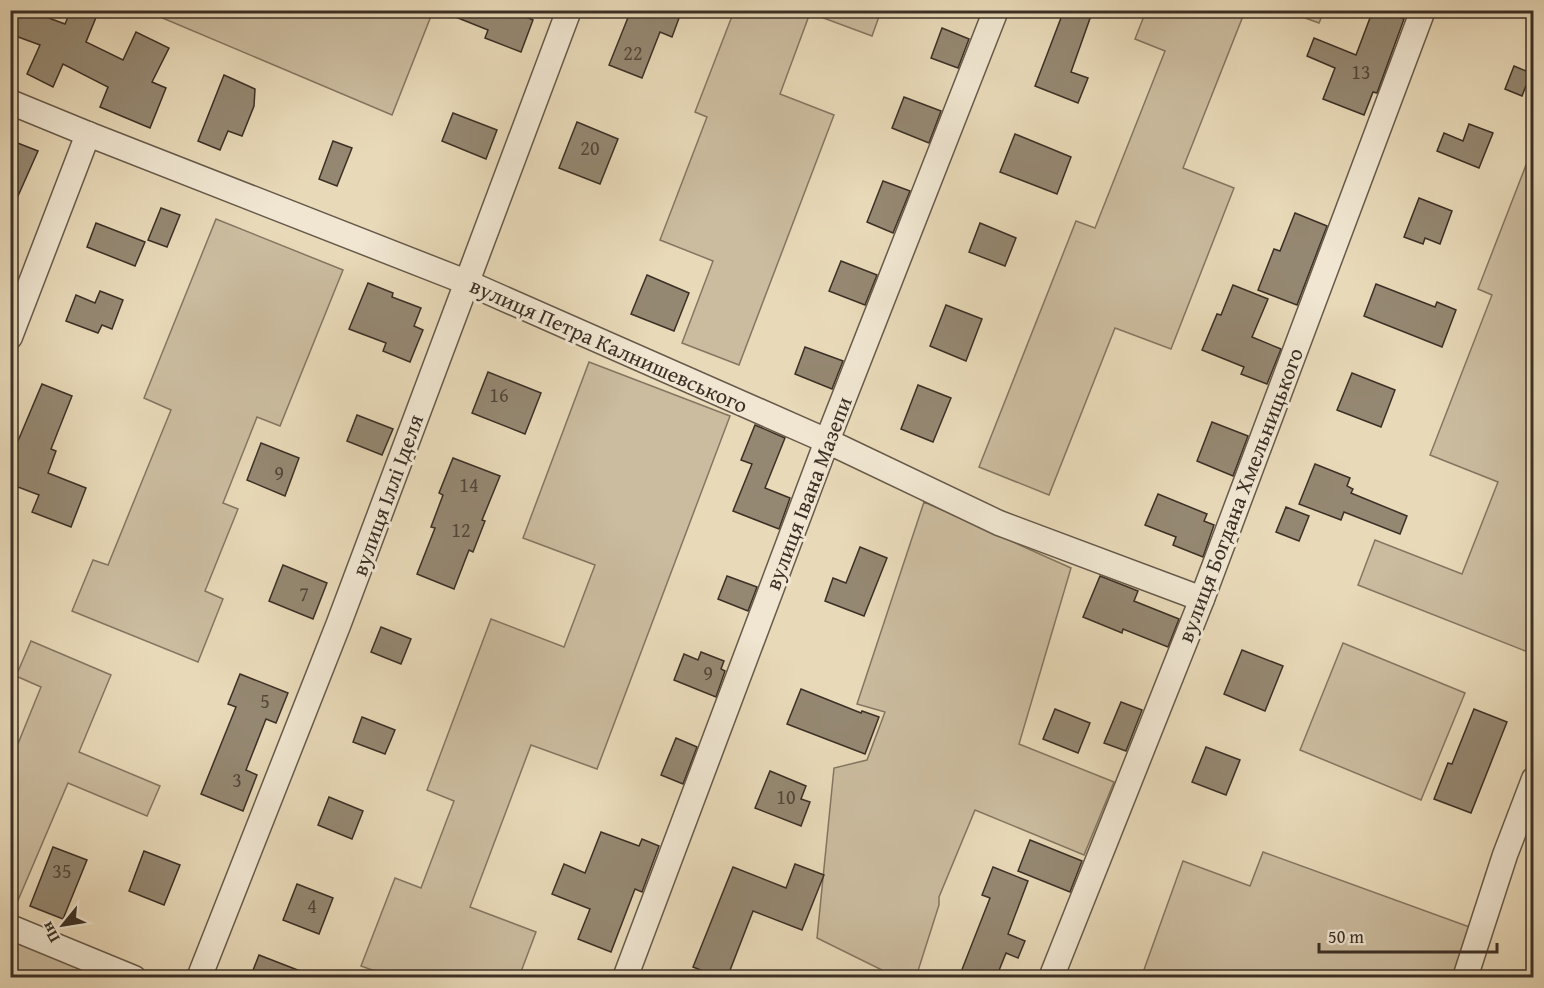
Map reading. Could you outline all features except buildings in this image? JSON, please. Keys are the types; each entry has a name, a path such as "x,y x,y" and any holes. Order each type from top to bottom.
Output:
{"street":[{"name":"вулиця Іллі Іделя","path":"200,978 339,623 569,10"},
{"name":"вулиця Івана Мазепи","path":"625,978 826,441 996,10"},
{"name":"вулиця Богдана Хмельницького","path":"1051,978 1202,599 1423,10"},
{"name":"вулиця Петра Калнишевського","path":"10,102 466,282 826,441 999,524 1202,599"},
{"path":"10,337 88,134"},
{"path":"1465,978 1505,855 1533,779"},
{"path":"10,927 134,978"}],"shaded area":[{"path":"1324,10 1319,23 1286,11"},
{"path":"146,11 433,11 392,115"},
{"path":"734,11 881,11 872,36 810,13 780,94 834,115 739,365 682,343 713,261 660,240 707,117 695,112"},
{"path":"1146,11 1245,11 1183,168 1234,188 1171,349 1115,328 1049,495 979,467 1076,221 1095,228 1165,51 1135,39"},
{"path":"1533,147 1534,654 1358,585 1375,540 1462,574 1498,482 1430,455 1492,295 1478,289"},
{"path":"216,219 343,270 280,426 257,417 223,503 238,509 205,591 223,599 198,662 72,611 93,560 108,565 171,410 144,398"},
{"path":"589,362 730,416 597,769 531,745 470,907 536,932 519,977 392,977 361,966 395,878 421,888 454,801 427,790 491,619 564,647 595,565 523,538"},
{"path":"924,502 1071,568 1019,744 1114,782 1084,855 975,810 939,897 939,905 916,977 896,977 817,938 834,768 867,760 885,712 857,704"},
{"path":"31,641 111,675 79,752 160,786 147,816 68,783 16,905 10,903 11,761 41,687 16,676"},
{"path":"1343,643 1465,693 1421,800 1300,750"},
{"path":"1263,852 1475,929 1457,977 1141,978 1183,861 1250,886"},
{"path":"11,927 134,977 11,977"}]}
